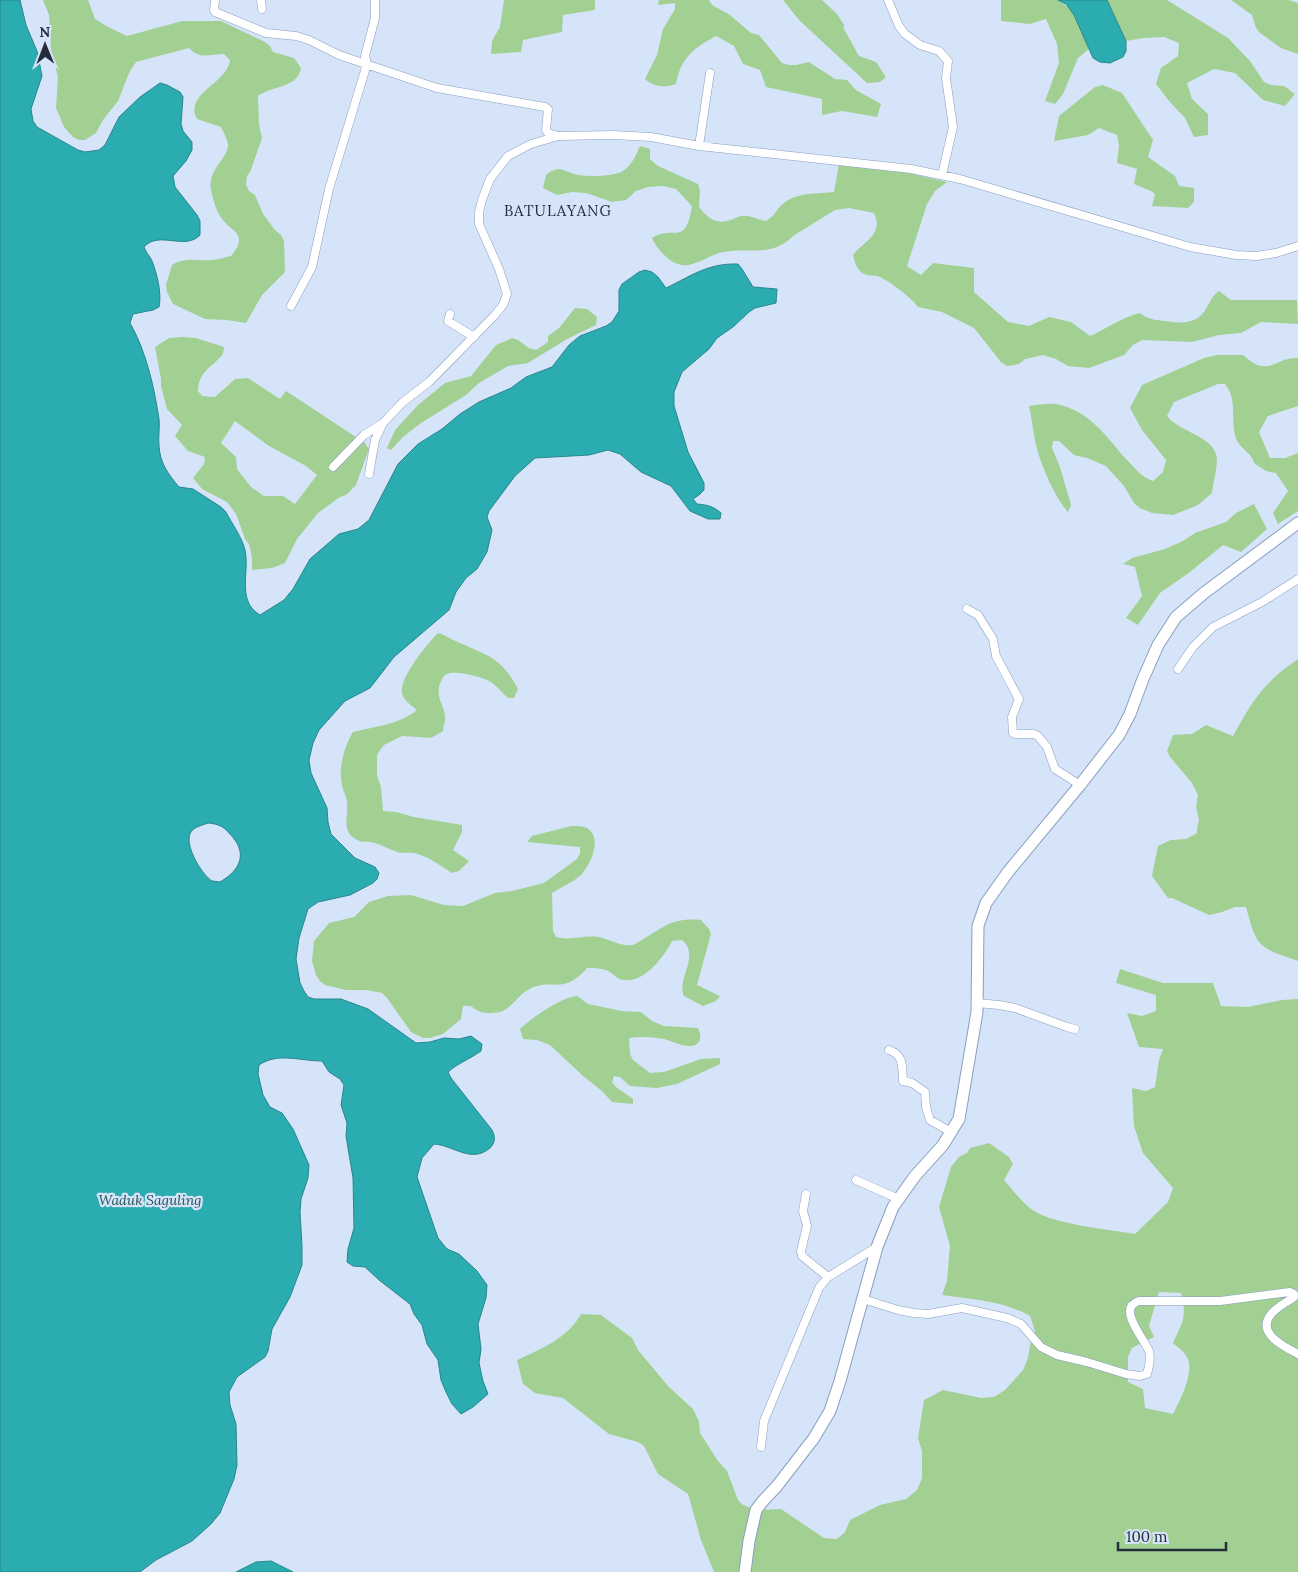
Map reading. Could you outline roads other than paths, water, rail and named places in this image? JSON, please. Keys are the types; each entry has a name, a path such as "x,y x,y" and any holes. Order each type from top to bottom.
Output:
{"main road":[{"path":"745,1572 756,1510 814,1438 830,1412 884,1226 915,1176 932,1158 956,1126 961,1113 975,1027 978,926 986,903 992,892 1017,860 1080,785 1119,734 1130,714 1158,644 1176,617 1204,593 1298,523"}],"street":[{"path":"215,0 215,12 266,33 296,36 309,40 339,55 437,88 548,108 546,130 548,133 558,136"},
{"path":"262,0 262,9"},
{"path":"291,306 308,276 313,262 330,189 367,64 365,56 375,18 375,0"},
{"path":"888,0 896,20 905,34 920,45 939,51 948,61 946,78 953,127 942,175"},
{"path":"700,146 710,73"},
{"path":"333,467 364,435 383,423 403,402 429,382 503,305 506,294 499,269 479,224 479,212 490,179 508,156 531,144 558,136 613,135 651,137 700,146 911,168 942,175 1190,247 1236,255 1256,256 1276,253 1298,246"},
{"path":"450,314 448,321 474,337"},
{"path":"369,474 375,440 383,423"},
{"path":"1178,669 1193,647 1213,627 1262,602 1298,579"},
{"path":"967,609 977,614 993,639 996,656 1019,699 1012,717 1013,733 1034,734 1038,736 1047,747 1055,769 1080,785"},
{"path":"977,1003 1015,1008 1066,1027 1074,1028"},
{"path":"889,1050 895,1052 900,1057 903,1068 903,1081 912,1083 925,1092 926,1107 930,1120 951,1132"},
{"path":"856,1180 899,1199"},
{"path":"806,1194 803,1211 807,1226 801,1251 802,1256 828,1277"},
{"path":"761,1447 767,1411 819,1288 828,1277 877,1247"},
{"path":"863,1300 914,1313 928,1314 955,1308 969,1309 1007,1318 1021,1324 1041,1346 1057,1355 1140,1376 1147,1374 1149,1353 1130,1318 1130,1309 1134,1303 1139,1301 1220,1301 1287,1292 1292,1293 1294,1297 1282,1304 1269,1317 1267,1327 1274,1339 1298,1354"}],"water":[{"name":"Waduk Saguling","path":"0,0 20,0 26,25 37,51 42,76 31,109 33,121 37,127 78,150 85,152 99,150 105,145 119,117 140,97 160,83 180,92 183,97 181,124 183,131 192,142 192,150 186,161 173,176 175,187 200,221 200,235 187,241 157,240 150,242 144,247 152,261 157,278 160,296 159,307 133,314 130,323 141,345 152,382 159,419 159,446 163,463 179,487 193,489 226,512 244,545 246,559 245,586 248,602 260,615 284,600 293,589 310,559 339,534 358,529 369,520 398,464 418,444 479,402 511,388 526,377 552,367 569,345 580,336 612,322 619,311 619,290 622,284 639,272 645,270 652,272 666,288 709,268 727,264 738,264 753,287 777,289 776,303 755,308 717,338 709,349 682,372 674,392 674,406 688,452 704,483 704,490 693,499 697,504 710,506 721,513 720,519 708,519 690,511 671,486 641,472 620,454 608,450 589,455 535,458 515,476 489,511 487,517 492,530 487,552 477,569 466,578 456,592 449,610 394,657 370,688 345,701 319,730 313,743 309,760 311,773 327,808 331,834 355,858 375,867 379,873 373,883 350,895 318,902 308,909 299,938 296,959 300,983 304,991 308,997 314,999 341,999 368,1009 416,1043 471,1036 482,1044 481,1051 448,1072 492,1130 493,1144 483,1152 469,1154 434,1144 422,1158 417,1177 438,1238 447,1249 459,1254 477,1271 487,1285 486,1298 478,1324 481,1349 479,1363 488,1394 473,1407 461,1414 452,1404 446,1392 441,1380 438,1360 427,1344 422,1325 410,1304 365,1267 353,1266 347,1262 348,1249 354,1228 353,1178 346,1136 347,1123 341,1105 344,1085 340,1079 329,1072 322,1061 281,1058 266,1061 259,1065 258,1074 263,1095 270,1107 282,1113 293,1129 309,1165 300,1212 302,1265 290,1297 272,1329 265,1357 237,1377 229,1392 230,1405 236,1424 237,1465 234,1479 220,1513 192,1541 156,1560 140,1572 0,1572","holes":["208,823 220,826 227,831 239,847 240,860 238,866 220,882 212,881 208,878 191,851 189,837 192,830"]},
{"path":"1058,0 1107,0 1126,41 1126,51 1123,57 1110,63 1100,62 1093,58 1074,15 1066,4"},
{"path":"271,1561 293,1572 236,1572 256,1562"}],"district":[{"name":"BATULAYANG","path":"558,210"}]}
